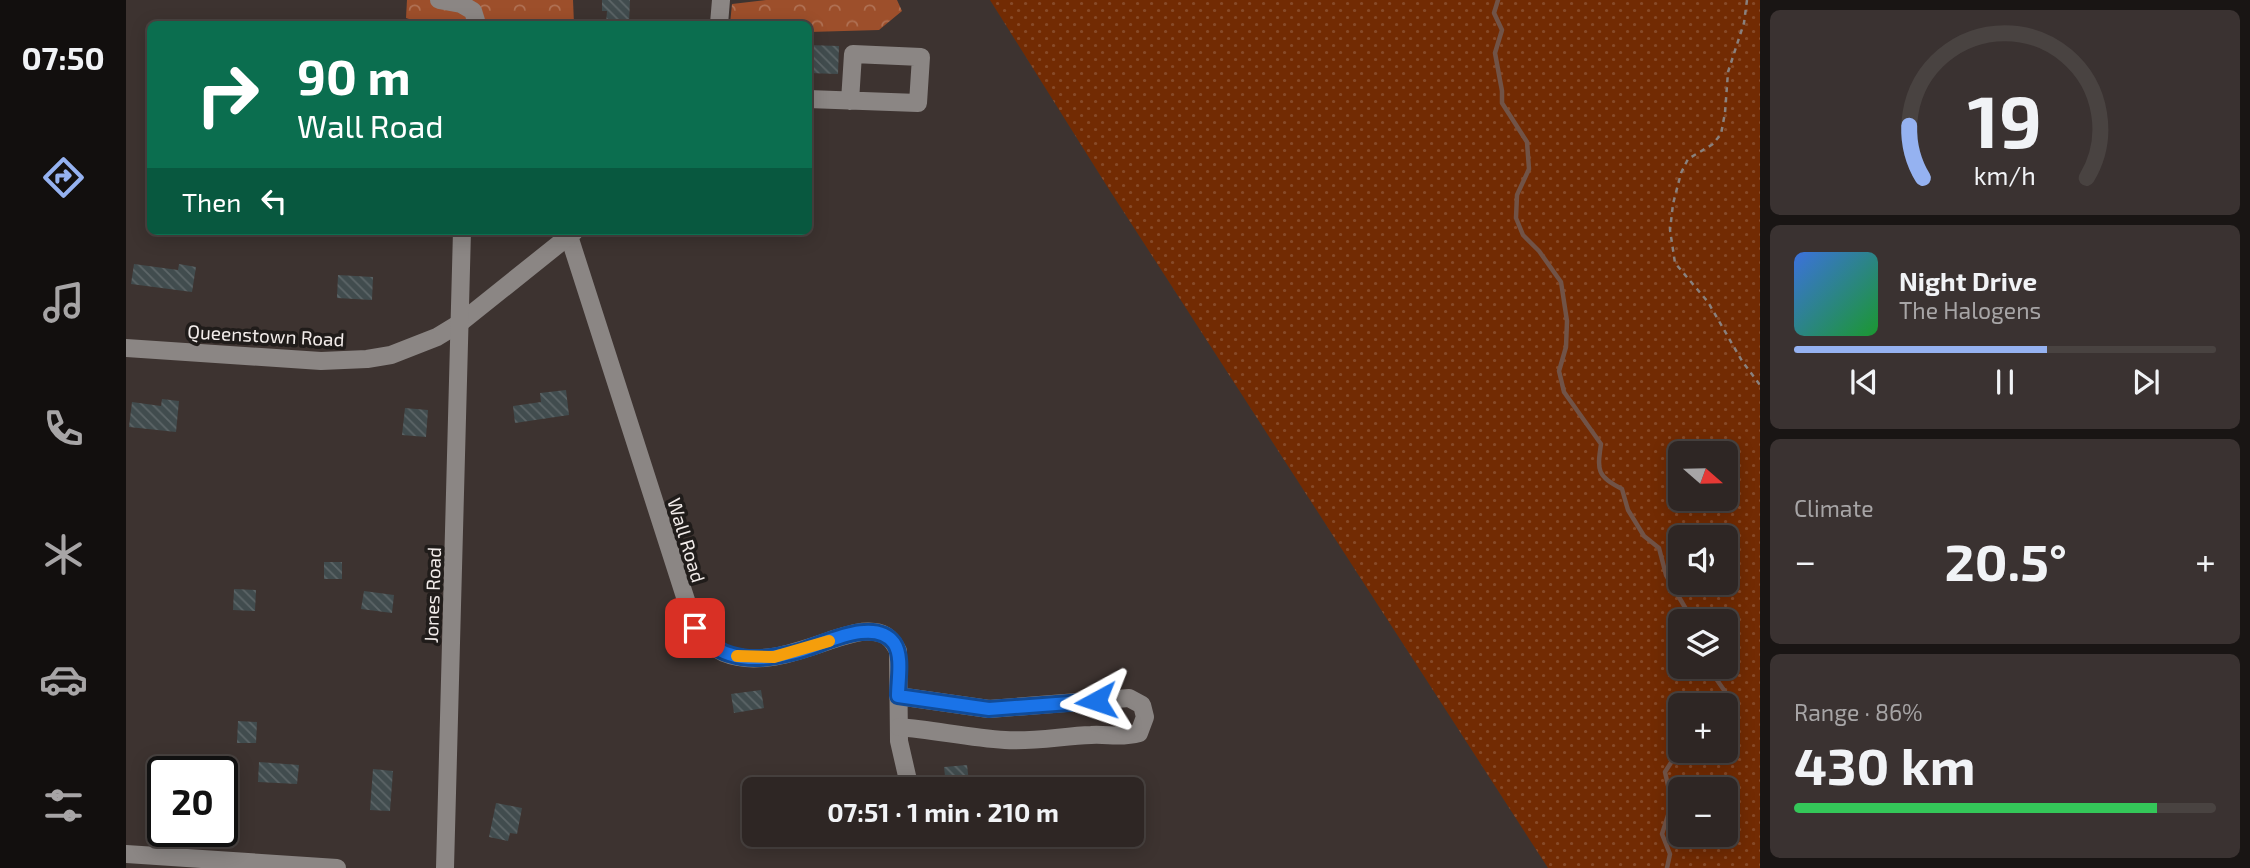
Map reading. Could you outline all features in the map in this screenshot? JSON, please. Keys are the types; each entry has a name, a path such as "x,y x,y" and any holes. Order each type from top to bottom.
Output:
{"street":[{"path":"439,0 461,4 473,10 476,21"},
{"path":"719,21 721,0"},
{"path":"812,99 850,101 918,103 921,57 853,54 850,101"},
{"name":"Jones Road","path":"446,868 462,235"},
{"name":"Queenstown Road","path":"126,348 321,361 368,359 413,348 460,323 570,235"},
{"name":"Wall Road","path":"573,235 695,628 709,643 727,654 756,658 805,649 862,632 885,635 893,642 898,652 899,741 907,777"},
{"path":"898,696 989,709 1129,698 1142,705 1145,717 1139,733 1126,737 1095,735 1006,740 899,727"},
{"path":"126,854 337,868"}],"path":[{"path":"1747,0 1744,23 1728,72 1721,134 1713,144 1688,159 1676,194 1670,230 1675,263 1708,302 1742,361 1760,385"}],"shaded area":[{"path":"990,0 1760,0 1760,868 1548,868 1105,183"}],"green space":[{"path":"407,0 573,0 574,21 415,21 406,18"},
{"path":"766,0 897,0 902,11 879,30 812,32 812,21 730,21 732,4"}],"building":[{"path":"602,0 630,0 629,21 606,21 607,11 602,11"},
{"path":"812,45 839,46 838,74 812,73"},
{"path":"134,264 178,270 179,264 196,267 192,292 131,284"},
{"path":"338,275 373,277 372,300 337,298"},
{"path":"566,390 569,415 515,423 513,406 541,402 540,393"},
{"path":"162,399 179,401 176,432 129,427 132,402 161,406"},
{"path":"405,408 428,410 426,437 402,435"},
{"path":"324,562 342,562 342,579 324,579"},
{"path":"234,589 256,590 255,611 233,610"},
{"path":"364,591 394,595 392,613 361,609"},
{"path":"761,690 764,708 734,713 731,694"},
{"path":"238,721 257,722 256,743 237,743"},
{"path":"259,762 299,765 297,784 258,782"},
{"path":"967,765 968,777 945,777 944,767"},
{"path":"373,769 393,771 390,811 370,810"},
{"path":"496,803 522,808 517,834 510,833 508,841 489,837"}],"waterway":[{"path":"1498,0 1494,13 1502,30 1495,53 1502,103 1527,142 1529,169 1517,195 1516,218 1523,235 1539,251 1561,282 1567,321 1566,347 1559,371 1564,392 1601,444 1599,467 1603,476 1622,489 1628,510 1644,536 1659,548 1666,575 1686,609"},
{"path":"1716,679 1726,693"},
{"path":"1667,868 1670,854 1662,834 1672,803 1665,772 1671,763"}],"slow traffic":[{"path":"737,656 774,657 829,641"}],"route":[{"path":"695,628 709,643 727,654 756,658 774,657 850,634 874,632 885,635 893,642 898,652 898,696 936,703 989,709 1096,701"}]}
